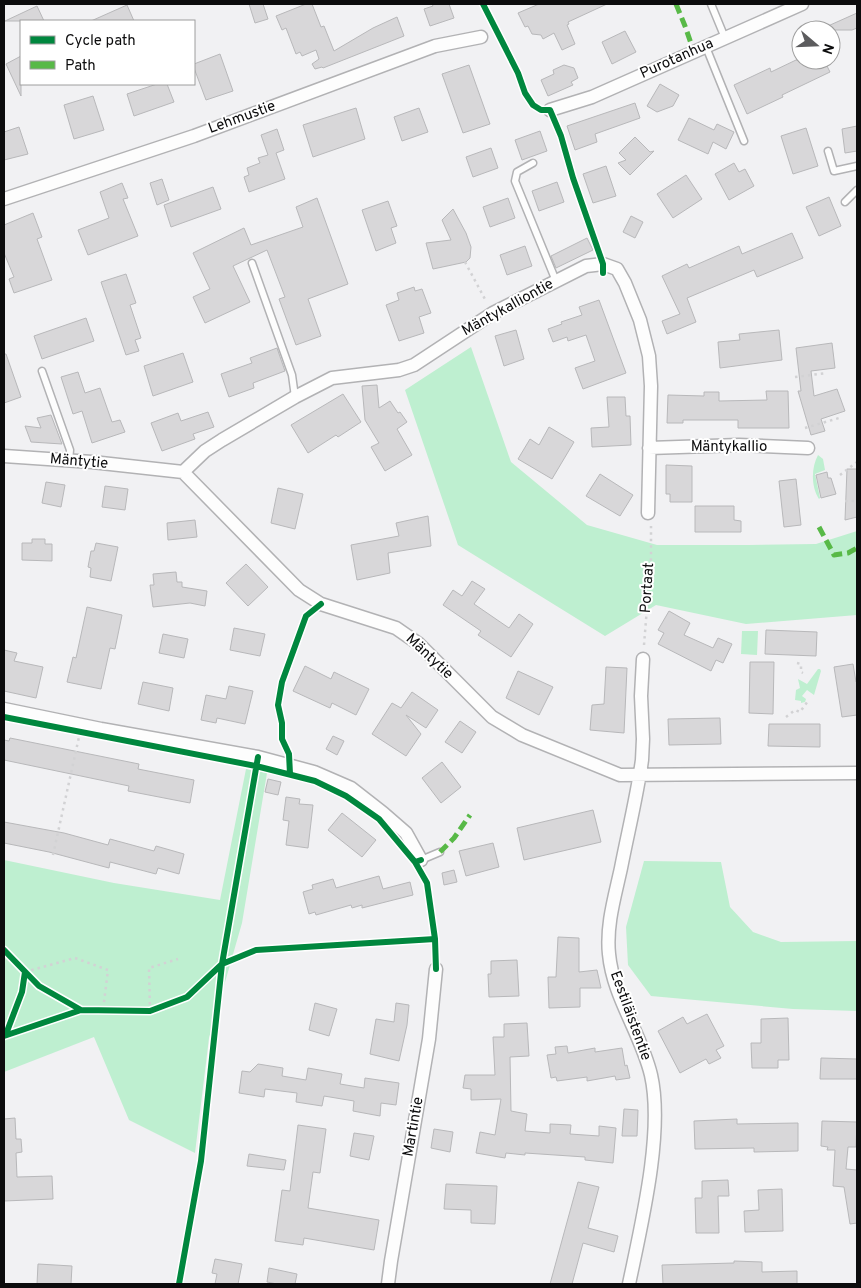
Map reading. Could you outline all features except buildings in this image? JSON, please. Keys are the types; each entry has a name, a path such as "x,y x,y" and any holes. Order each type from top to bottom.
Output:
{"street":[{"name":"Purotanhua","path":"550,110 592,97 802,4"},
{"name":"Lehmustie","path":"4,199 194,136 435,46 481,37"},
{"name":"Mäntykalliontie","path":"183,472 205,452 222,440 295,397 332,378 400,370 414,364 493,313 586,266 604,264 612,266 620,273 640,320 649,356 651,386 649,448 650,519"},
{"name":"Mäntykallio","path":"649,448 739,446 808,448"},
{"name":"Mäntytie","path":"4,456 183,472 299,590 321,604 396,628 419,644 492,717 522,735 620,775 857,772"},
{"name":"Eestiläistentie","path":"629,1284 651,1165 654,1103 651,1076 619,995 612,973 609,952 612,907 640,776 643,739 641,696 643,660"},
{"path":"4,708 110,730 258,757 314,772 351,788 383,813 406,834 421,860"},
{"name":"Martintie","path":"388,1284 429,1039 436,969"}],"lane":[{"path":"711,4 725,38"},
{"path":"706,47 744,141"},
{"path":"828,151 834,171 857,166"},
{"path":"533,163 517,172 515,181 556,281"},
{"path":"845,202 857,190"},
{"path":"252,263 292,375 295,397"},
{"path":"42,371 70,450 69,461"},
{"path":"421,860 440,852"}],"path":[{"path":"465,262 488,305"},
{"path":"795,377 827,373"},
{"path":"805,428 839,418"},
{"path":"840,474 857,462"},
{"path":"845,501 857,501"},
{"path":"797,663 800,664 803,673"},
{"path":"786,717 795,710 800,712 808,701"},
{"path":"53,855 79,732 89,734"},
{"path":"20,966 26,976 76,958 108,970 103,1010"},
{"path":"150,1010 149,968 178,959"},
{"path":"141,1010 159,1007"},
{"path":"96,1010 113,1010"}],"green space":[{"path":"471,347 511,462 587,525 657,545 816,544 857,531 857,615 746,624 656,605 605,636 458,545 405,390"},
{"path":"818,455 823,459 825,470 815,474 819,499 814,489 813,477"},
{"path":"742,631 758,631 757,655 741,654"},
{"path":"818,669 821,671 814,695 807,690 802,696 806,699 805,702 801,703 801,701 795,700 796,690 800,688 798,679 807,684"},
{"path":"246,769 267,773 242,923 209,1038 195,1153 129,1120 94,1037 4,1072 4,860 114,883 220,900"},
{"path":"644,861 721,862 730,907 753,932 781,942 857,941 857,1011 793,1009 651,996 628,965 626,927"}],"marked path":[{"path":"676,4 694,52"},
{"path":"819,527 834,555 848,553 857,548"},
{"path":"440,852 454,838 470,815"}],"cycle path":[{"path":"483,4 518,73 525,93 533,105 541,110 550,110 561,136 573,178 603,264 603,273"},
{"path":"290,774 289,754 282,739 282,723 278,705 282,682 306,616 321,604"},
{"path":"4,717 256,766 315,781 346,796 379,819 415,862 421,860"},
{"path":"179,1284 201,1161 222,964 258,757"},
{"path":"415,862 427,883 435,939 436,969"},
{"path":"4,1036 81,1010 150,1011 187,997 222,964 256,950 435,939"},
{"path":"4,950 39,986 81,1010"},
{"path":"6,1034 22,992 25,972"}]}
